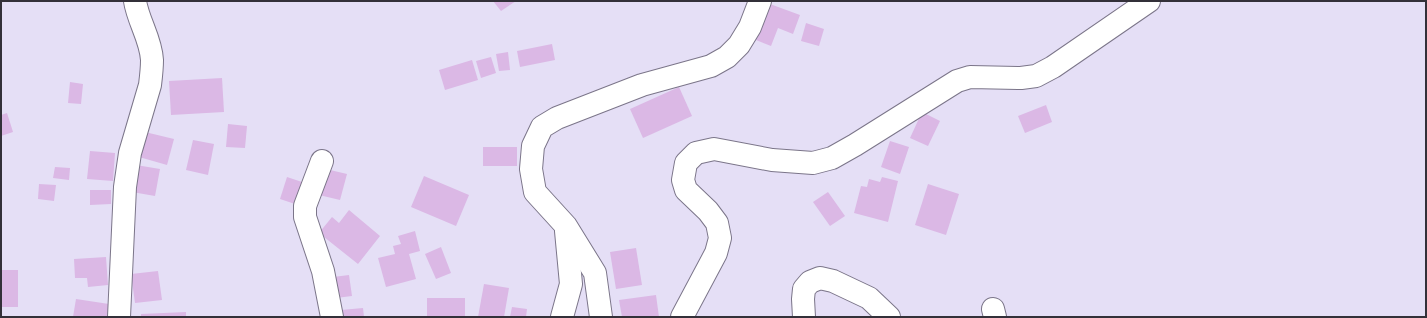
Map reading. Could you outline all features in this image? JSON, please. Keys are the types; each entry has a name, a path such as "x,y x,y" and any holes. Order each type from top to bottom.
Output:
{"street":[{"path":"119,317 127,170 130,153 150,85 152,59 135,1"},
{"path":"601,317 595,273 566,226 534,192 532,169 533,146 542,128 557,118 642,85 711,66 727,57 740,45 750,27 760,1"},
{"path":"682,317 716,253 720,238 717,223 686,190 683,180 686,163 696,154 714,149 772,160 814,163 832,158 957,81 970,77 1021,78 1036,76 1053,67 1149,1"},
{"path":"322,161 305,206 305,217 323,270 332,317"},
{"path":"562,317 571,284 566,226"},
{"path":"804,317 804,289 810,282 820,278 833,281 869,298 889,317"}],"building":[{"path":"493,1 516,1 501,11"},
{"path":"770,4 800,15 793,34 778,28 771,46 756,40"},
{"path":"806,23 824,29 819,46 801,41"},
{"path":"552,44 555,60 520,67 517,51"},
{"path":"508,52 510,70 499,71 496,54"},
{"path":"491,57 496,73 481,78 476,61"},
{"path":"472,60 478,80 445,90 439,70"},
{"path":"222,78 224,112 171,115 169,81"},
{"path":"70,82 83,84 81,104 68,103"},
{"path":"679,87 692,116 643,138 630,109"},
{"path":"1046,105 1052,122 1025,133 1018,116"},
{"path":"922,112 940,121 928,146 910,138"},
{"path":"7,113 13,132 1,136 1,115"},
{"path":"228,124 247,126 245,148 226,147"},
{"path":"145,132 174,139 167,165 139,157"},
{"path":"193,140 214,144 208,175 186,170"},
{"path":"890,141 909,147 900,174 881,167"},
{"path":"483,147 517,147 517,166 483,166"},
{"path":"90,151 115,153 113,181 87,179"},
{"path":"136,165 160,169 155,196 132,192"},
{"path":"55,167 70,168 69,180 53,178"},
{"path":"326,169 347,174 340,200 319,195"},
{"path":"424,176 469,195 456,226 411,207"},
{"path":"287,177 302,182 295,204 280,199"},
{"path":"882,177 898,181 888,222 854,213 861,186 867,187 869,179 880,182"},
{"path":"39,184 56,185 54,201 38,199"},
{"path":"928,184 959,194 946,235 915,225"},
{"path":"90,190 111,190 111,204 90,205"},
{"path":"828,192 845,216 830,226 813,202"},
{"path":"349,210 380,236 358,264 319,233 332,217 339,223"},
{"path":"415,231 420,251 409,254 416,279 386,287 378,258 395,254 393,246 401,244 398,236"},
{"path":"441,247 451,273 436,279 425,254"},
{"path":"636,248 642,285 616,289 610,252"},
{"path":"106,257 108,285 88,287 87,278 75,278 74,259"},
{"path":"1,270 18,270 18,307 1,307"},
{"path":"158,271 162,300 135,303 131,274"},
{"path":"349,275 352,296 336,298 333,277"},
{"path":"484,284 509,288 504,317 478,317"},
{"path":"656,295 659,317 622,317 619,300"},
{"path":"427,298 465,298 465,317 427,317"},
{"path":"76,299 109,304 107,317 73,317"},
{"path":"512,307 527,309 526,317 510,317"},
{"path":"363,308 364,317 342,317 341,310"},
{"path":"186,312 186,317 141,317 141,314"}]}
